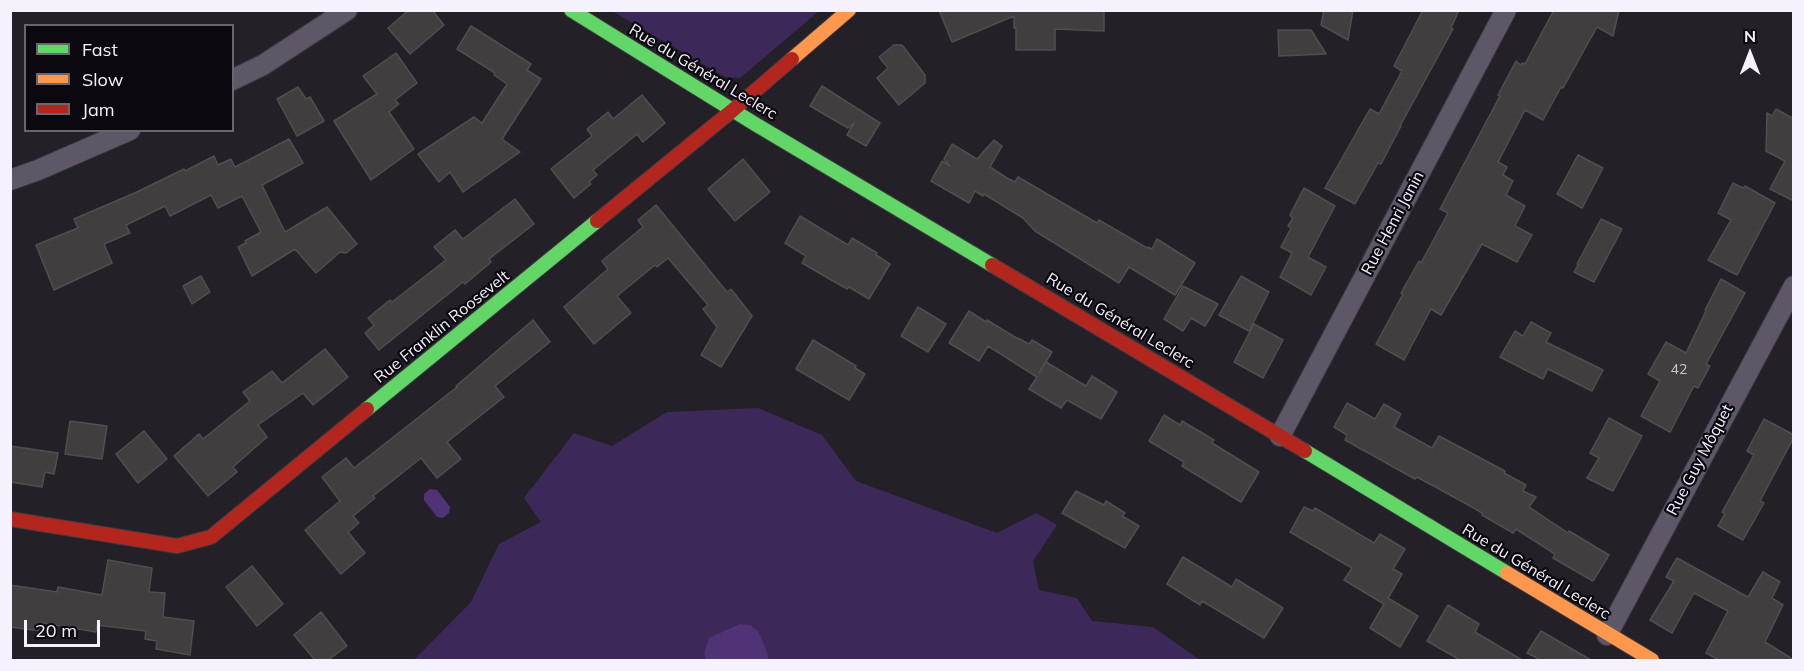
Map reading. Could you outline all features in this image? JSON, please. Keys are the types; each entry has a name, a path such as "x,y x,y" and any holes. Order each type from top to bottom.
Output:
{"street":[{"path":"234,79 263,65 347,10"},
{"name":"Rue du Général Leclerc","path":"571,10 733,110 1652,660"},
{"name":"Rue Franklin Roosevelt","path":"10,519 177,546 211,537 733,110 849,10"},
{"name":"Rue Henri Janin","path":"1280,436 1506,10"},
{"path":"10,180 124,132"},
{"name":"Rue Guy Môquet","path":"1607,635 1794,286"}],"shaded area":[{"path":"612,11 819,11 740,78 725,77"},
{"path":"758,408 822,435 856,481 997,533 1036,513 1057,525 1033,561 1039,590 1077,598 1092,621 1153,627 1200,660 414,660 471,602 499,544 541,522 524,498 574,433 612,446 667,412"},
{"path":"430,489 437,490 450,507 449,513 443,518 437,517 424,500 424,494"},
{"path":"740,624 750,625 758,631 769,660 706,660 704,653 709,638"}],"building":[{"path":"409,10 432,10 444,25 410,54 388,28"},
{"path":"939,10 1104,10 1104,31 1055,29 1055,50 1016,50 1014,16 952,42"},
{"path":"1324,10 1353,10 1348,40 1321,25"},
{"path":"1423,10 1459,10 1451,28 1453,29 1381,164 1378,163 1355,204 1325,188 1370,109 1379,114 1402,71 1394,66"},
{"path":"1554,10 1619,10 1613,36 1597,27 1543,120 1525,110 1498,162 1507,167 1503,175 1513,181 1506,195 1525,206 1515,226 1532,235 1517,262 1482,244 1441,315 1431,309 1404,360 1376,344 1403,294 1401,293 1419,261 1421,263 1448,213 1440,209 1516,61 1521,65 1525,64"},
{"path":"471,26 531,64 527,70 541,79 502,139 520,152 463,192 450,172 439,182 418,154 474,117 482,123 507,84 494,75 495,73 457,49"},
{"path":"1278,30 1311,30 1326,54 1279,56"},
{"path":"894,45 902,45 925,75 925,83 899,105 877,78 888,68 879,57"},
{"path":"396,53 417,83 395,100 399,104 389,112 414,149 371,180 334,121 377,94 363,76"},
{"path":"822,86 880,123 866,146 847,135 854,123 848,128 810,106"},
{"path":"298,87 306,99 310,97 324,121 297,136 277,99"},
{"path":"642,95 665,123 643,142 637,134 593,170 597,175 589,182 591,184 574,198 551,169 592,136 587,129 608,112 613,119"},
{"path":"1776,109 1794,119 1794,201 1770,189 1785,161 1766,151 1767,113 1772,116"},
{"path":"289,139 303,163 262,185 285,232 327,207 357,244 346,253 340,252 316,273 295,249 252,276 238,247 261,232 242,196 218,208 211,195 170,216 165,206 126,225 130,233 104,244 112,263 54,290 36,245 78,228 74,219 214,156 218,165 231,159 235,167"},
{"path":"994,140 1002,146 990,167 1007,178 1015,182 1018,177 1097,223 1099,220 1147,248 1152,249 1157,239 1195,263 1175,295 1129,267 1119,283 1035,231 1023,218 984,194 983,196 975,191 969,203 931,181 942,161 950,166 944,159 952,144 977,159"},
{"path":"1578,155 1603,168 1582,208 1557,194"},
{"path":"743,159 770,192 735,221 708,189"},
{"path":"1733,183 1743,188 1745,186 1775,203 1737,275 1708,260 1731,220 1718,213"},
{"path":"1304,188 1335,206 1308,257 1326,267 1311,295 1280,277 1292,253 1281,247 1291,228 1288,226 1293,218 1290,215"},
{"path":"515,199 534,224 489,259 491,262 465,284 463,282 379,350 365,333 374,325 368,318 446,260 434,247 455,230 463,239"},
{"path":"656,205 727,292 731,289 752,316 721,367 701,355 717,327 703,309 708,305 668,258 657,267 655,265 617,296 631,313 594,344 564,307 608,269 602,261 643,227 638,220"},
{"path":"800,216 848,245 852,238 890,264 869,299 802,263 806,256 785,243"},
{"path":"1601,219 1622,229 1594,282 1574,272"},
{"path":"201,276 210,292 192,304 183,286"},
{"path":"1241,276 1269,292 1249,331 1219,315"},
{"path":"1721,279 1745,293 1706,364 1710,366 1698,388 1694,386 1670,432 1641,416 1660,381 1648,374 1666,342 1686,353"},
{"path":"1183,286 1218,304 1205,326 1191,318 1183,331 1164,319"},
{"path":"918,307 946,324 928,352 901,336"},
{"path":"969,311 1018,339 1029,344 1032,340 1052,352 1039,373 1046,362 1086,386 1092,376 1117,392 1101,419 1067,400 1061,408 1029,389 1037,377 988,346 979,361 949,343"},
{"path":"533,320 550,342 495,386 504,397 447,442 461,459 437,478 421,458 373,496 375,498 353,516 359,523 348,532 365,553 341,574 305,530 340,501 322,477 346,458 354,468 457,387"},
{"path":"1531,322 1551,333 1546,342 1603,370 1592,391 1548,369 1543,379 1500,357 1515,331 1523,336"},
{"path":"1254,324 1283,340 1263,378 1234,362"},
{"path":"813,340 865,374 849,400 796,369"},
{"path":"325,349 348,377 313,405 303,393 258,425 267,437 233,467 237,472 208,496 174,456 199,434 203,439 250,401 243,392 272,371 282,383"},
{"path":"1347,403 1375,419 1384,404 1401,414 1394,427 1432,448 1439,436 1505,471 1504,473 1526,485 1523,491 1536,497 1529,507 1568,533 1569,531 1609,555 1593,581 1553,558 1555,554 1516,529 1513,533 1472,507 1417,477 1415,479 1345,440 1347,435 1334,427"},
{"path":"1164,415 1180,425 1182,421 1214,440 1212,443 1259,472 1241,502 1182,466 1184,462 1149,441"},
{"path":"1609,418 1642,436 1613,491 1587,478 1599,458 1590,453"},
{"path":"1764,419 1794,437 1760,501 1764,503 1743,540 1718,526 1725,514 1722,512 1754,455 1747,451"},
{"path":"70,421 107,426 102,459 65,454"},
{"path":"144,431 167,459 138,483 116,454"},
{"path":"10,446 58,453 54,474 45,472 42,487 10,482"},
{"path":"1076,491 1104,505 1106,501 1125,513 1122,516 1139,526 1125,548 1062,513"},
{"path":"1304,507 1313,511 1315,508 1374,543 1380,534 1405,549 1393,569 1402,574 1388,598 1418,616 1400,647 1370,628 1384,604 1344,580 1352,568 1290,532"},
{"path":"1183,557 1232,587 1236,579 1283,608 1264,638 1202,601 1200,605 1167,584"},
{"path":"1677,558 1748,597 1763,572 1780,582 1772,598 1783,605 1765,642 1794,660 1719,660 1706,653 1728,611 1694,593 1672,633 1650,620 1674,581 1666,577"},
{"path":"108,560 152,568 149,592 165,593 163,617 194,621 190,655 156,649 157,641 145,639 146,631 97,625 96,632 43,623 41,631 10,627 10,585 57,592 58,587 102,595"},
{"path":"252,566 283,604 257,626 226,587"},
{"path":"1448,605 1479,624 1475,632 1522,660 1460,660 1427,641"},
{"path":"321,612 347,646 328,660 315,660 294,635"},
{"path":"1541,631 1591,660 1541,660 1527,653"}],"traffic: fast":[{"path":"571,10 755,124 992,265"},
{"path":"367,409 597,221"},
{"path":"1305,451 1507,573"}],"traffic: slow":[{"path":"792,59 849,10"},
{"path":"1507,573 1652,660"}],"traffic: jam":[{"path":"597,221 792,59"},
{"path":"992,265 1305,451"},
{"path":"10,519 177,546 211,537 367,409"}]}
